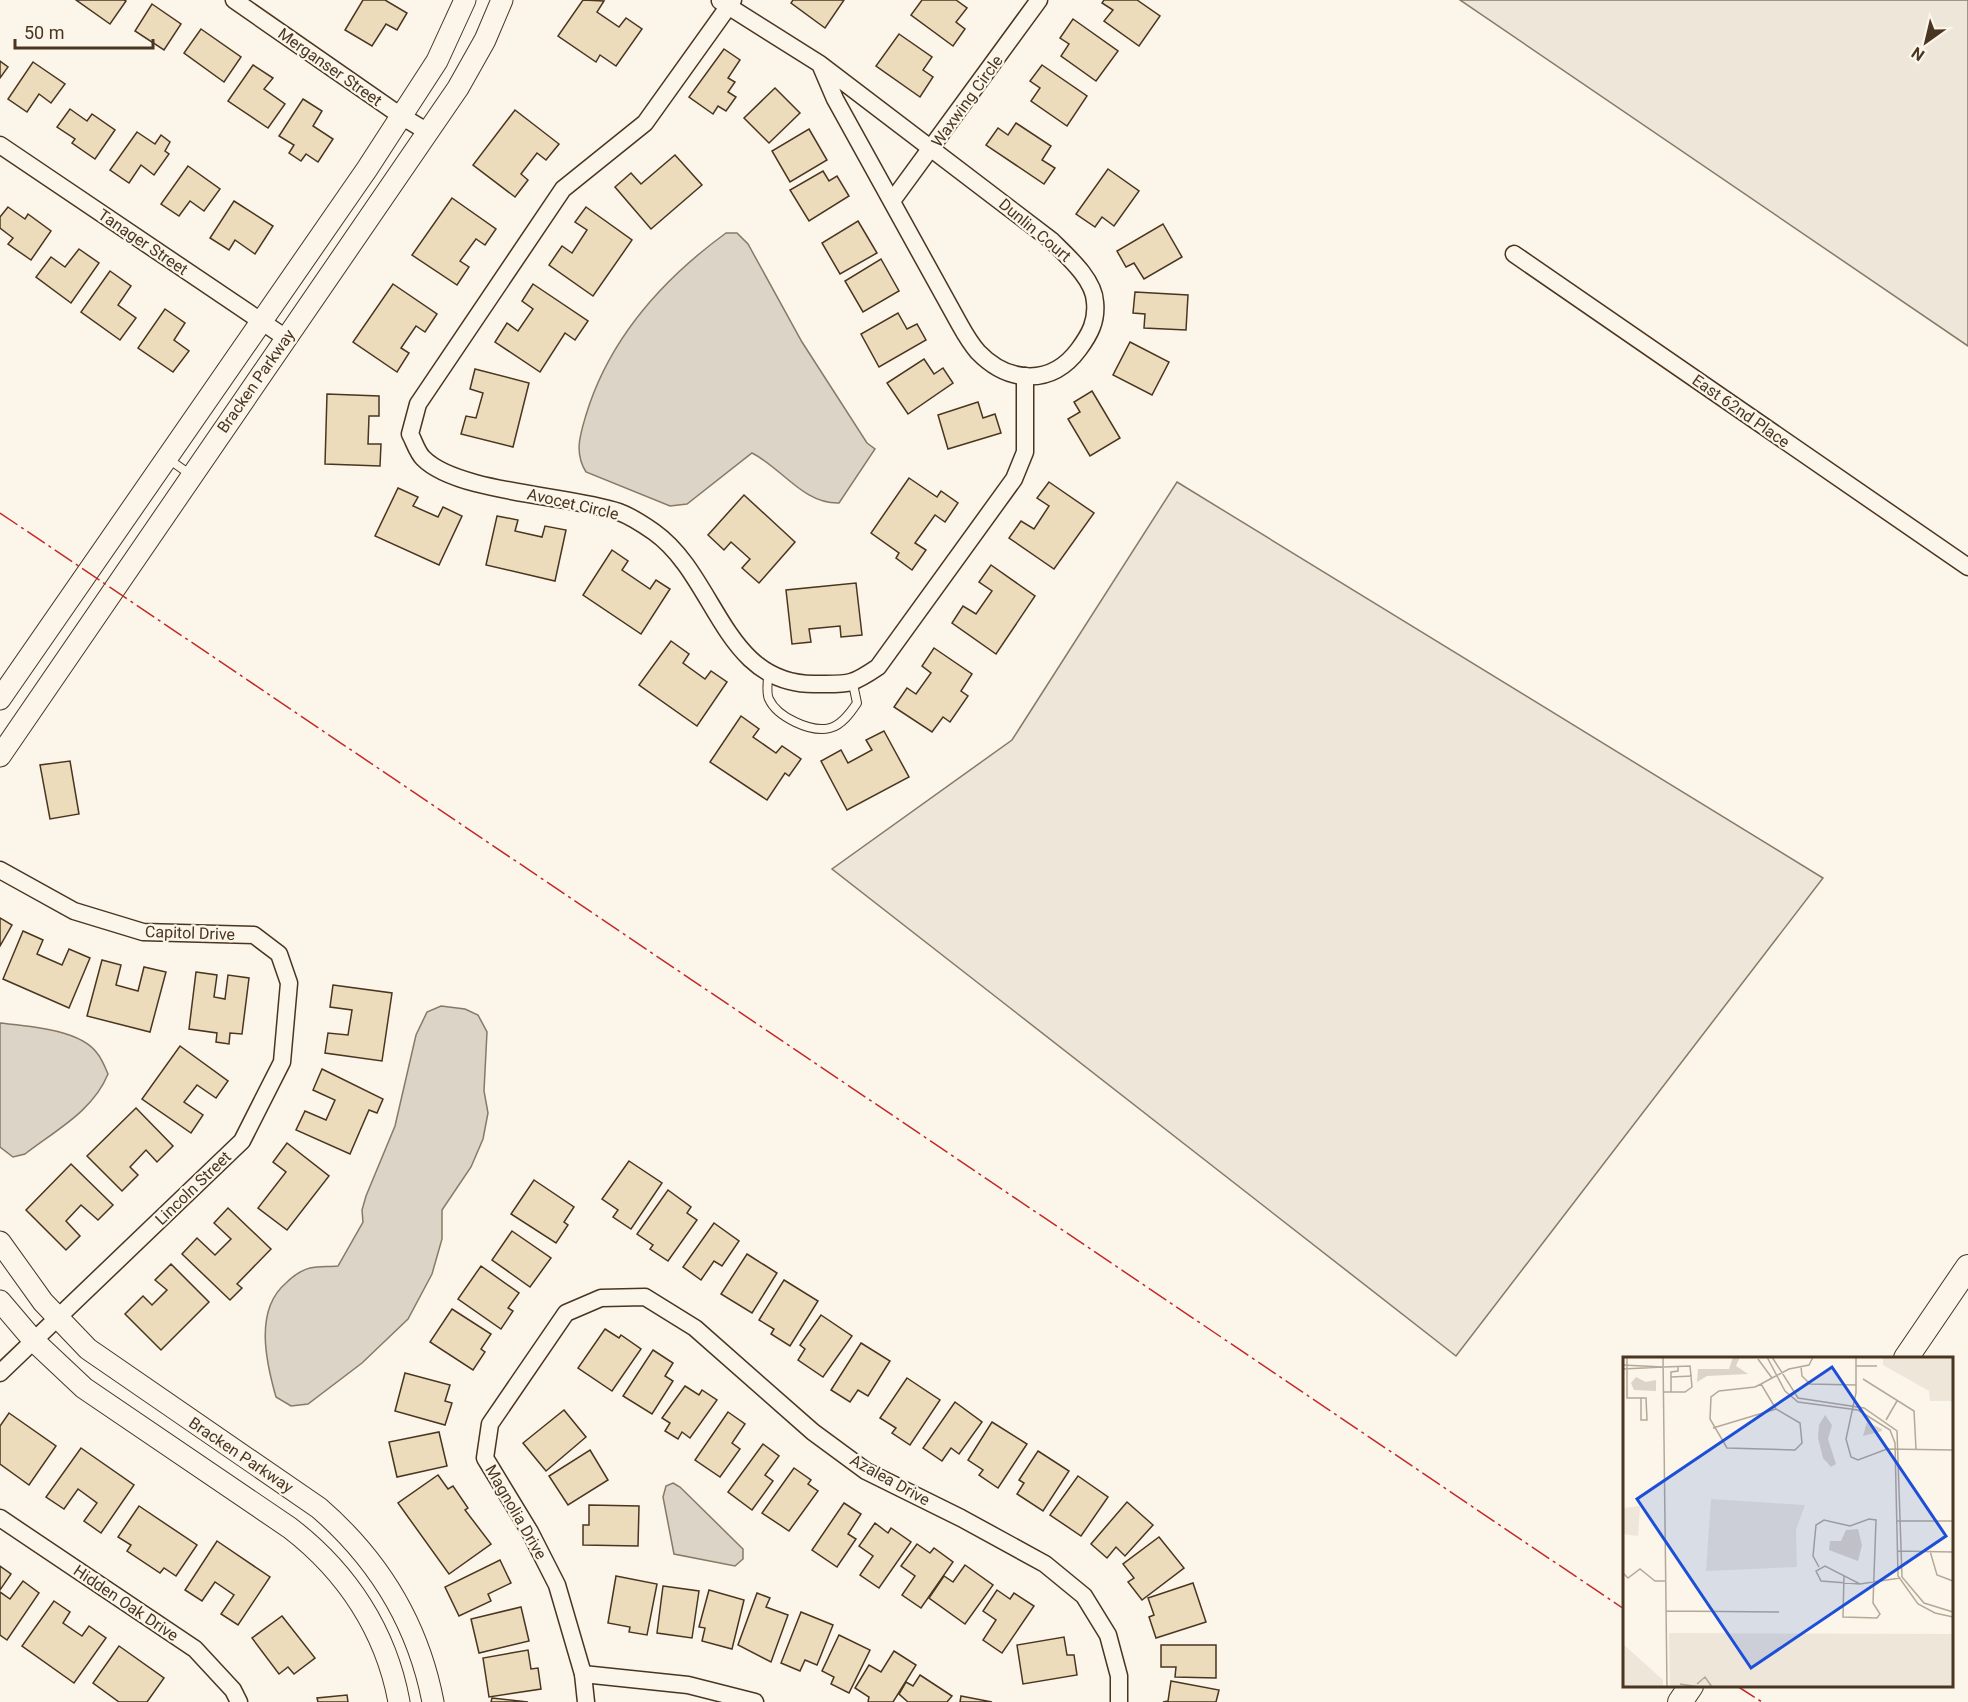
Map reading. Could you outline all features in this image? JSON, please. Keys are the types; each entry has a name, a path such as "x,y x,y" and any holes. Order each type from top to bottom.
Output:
{"main road":[{"path":"1907,1357 1968,1267"},
{"path":"1680,1702 1690,1687"}],"street":[{"name":"Merganser Street","path":"234,0 401,116 428,132"},
{"name":"Bracken Parkway","path":"0,699 401,116 437,61 465,0"},
{"name":"Bracken Parkway","path":"0,756 428,132 471,65 502,0"},
{"name":"Waxwing Circle","path":"892,201 933,149 1039,0"},
{"name":"Dunlin Court","path":"727,2 820,64 933,149 1051,240 1080,268 1096,301 1092,330 1068,364 1038,378 1005,372 978,352 960,325 835,99 820,64"},
{"name":"Avocet Circle","path":"727,2 645,123 563,189 418,404 410,434 423,458 451,477 620,512 656,533 686,564 744,655 768,676 805,684 853,684"},
{"name":"Tanager Street","path":"0,144 286,338"},
{"name":"East 62nd Place","path":"1514,254 1968,567"},
{"path":"853,684 879,667 1014,479 1025,452 1025,376"},
{"name":"Capitol Drive","path":"0,870 74,911 143,932 254,935 279,954"},
{"name":"Lincoln Street","path":"0,1373 242,1141 282,1062 289,983 279,954"},
{"name":"Bracken Parkway","path":"0,1242 25,1280 57,1318 88,1349 319,1508 352,1539 381,1575 404,1615 422,1656 433,1702"},
{"name":"Azalea Drive","path":"645,1297 695,1328 813,1432 866,1471 961,1518 1045,1564 1084,1596 1108,1635 1119,1676 1119,1702"},
{"name":"Magnolia Drive","path":"586,1702 583,1674 557,1586 530,1532 485,1458 490,1424 566,1313 602,1298 645,1297"},
{"name":"Bracken Parkway","path":"0,1301 34,1341 84,1388 290,1528 318,1550 344,1579 373,1624 388,1657 399,1702"},
{"name":"Hidden Oak Drive","path":"0,1518 195,1649 233,1690 238,1702"},
{"path":"583,1674 688,1685 755,1702"}],"lane":[{"path":"165,457 192,475"},
{"path":"768,676 768,698 782,715 802,726 830,728 847,717 857,703 853,684"}],"shaded area":[{"path":"1460,0 1968,0 1968,346"},
{"path":"726,233 737,233 748,244 802,342 867,443 875,449 839,503 814,498 752,453 687,504 670,506 586,472 582,465 579,444 586,415 596,387 624,336 660,291 681,270"},
{"path":"1177,482 1823,878 1456,1356 832,869 1012,740"},
{"path":"441,1006 465,1009 478,1015 487,1032 484,1091 488,1113 483,1139 471,1167 442,1210 442,1239 432,1274 408,1319 362,1363 308,1404 291,1406 276,1397 269,1368 265,1337 270,1307 276,1294 300,1272 313,1267 338,1266 363,1222 362,1210 366,1196 395,1126 416,1035 427,1012"},
{"path":"0,1023 52,1030 78,1039 97,1053 108,1074 93,1099 72,1119 25,1154 13,1157 0,1147"},
{"path":"673,1483 680,1487 743,1549 743,1559 735,1566 674,1554 663,1497 666,1486"}],"building":[{"path":"76,0 124,0 126,1 110,24"},
{"path":"363,0 385,0 407,13 397,30 386,24 372,46 345,30"},
{"path":"583,0 604,1 597,12 619,27 626,18 642,29 616,66 600,55 596,62 558,36"},
{"path":"793,0 844,0 825,28 791,3"},
{"path":"922,0 956,0 967,8 956,22 965,29 953,46 911,15"},
{"path":"1104,0 1137,0 1160,16 1139,46 1104,21 1113,10 1102,3"},
{"path":"152,4 181,24 164,50 135,31"},
{"path":"1073,19 1118,51 1096,81 1061,56 1069,44 1060,38"},
{"path":"201,29 241,57 224,82 184,53"},
{"path":"899,34 932,57 923,70 933,77 920,97 876,66"},
{"path":"724,49 740,60 728,78 735,82 728,92 736,97 726,111 718,106 713,114 689,97"},
{"path":"0,61 8,67 0,78"},
{"path":"33,62 65,84 51,103 39,94 27,112 8,99"},
{"path":"253,65 273,78 264,89 285,104 268,128 228,101"},
{"path":"1042,65 1087,96 1067,126 1031,101 1040,88 1030,81"},
{"path":"775,88 800,113 769,143 744,118"},
{"path":"303,99 322,111 313,126 333,139 318,162 306,154 301,161 289,153 294,145 279,136"},
{"path":"70,109 87,121 92,114 115,130 95,159 72,143 75,139 57,127"},
{"path":"515,110 559,144 546,160 537,153 521,174 528,180 515,197 473,165"},
{"path":"1016,123 1051,146 1042,160 1055,168 1044,184 986,145 998,128 1008,135"},
{"path":"809,129 827,160 790,182 772,151"},
{"path":"137,132 155,144 161,135 170,142 165,151 169,154 154,175 141,165 129,183 110,170"},
{"path":"675,155 702,185 651,229 615,187 631,173 641,184"},
{"path":"188,166 220,189 204,211 190,201 179,216 161,204"},
{"path":"1108,169 1139,191 1114,226 1102,217 1095,227 1076,214"},
{"path":"823,171 829,181 837,176 849,196 809,221 790,190"},
{"path":"452,198 496,229 485,245 476,239 460,261 469,267 457,285 412,255"},
{"path":"234,201 273,226 255,254 235,240 229,250 210,238"},
{"path":"8,207 25,219 28,214 51,231 31,260 8,244 13,238 0,228 0,217"},
{"path":"586,207 632,240 593,296 549,265 562,246 572,253 587,230 575,222"},
{"path":"858,221 877,253 840,274 822,243"},
{"path":"1163,224 1182,257 1144,279 1134,263 1126,267 1117,251"},
{"path":"79,249 99,263 71,303 36,277 51,257 65,267"},
{"path":"881,259 899,291 863,312 845,281"},
{"path":"110,271 131,286 118,305 136,318 120,340 81,312"},
{"path":"393,284 437,314 425,332 416,326 401,348 409,353 397,372 353,342"},
{"path":"533,284 588,321 575,340 565,333 540,372 495,342 507,323 518,331 533,309 522,301"},
{"path":"1135,292 1188,295 1186,330 1144,328 1145,314 1133,313"},
{"path":"165,309 185,323 174,340 189,351 173,372 138,348"},
{"path":"898,313 907,329 917,324 926,340 879,367 861,334"},
{"path":"1130,342 1169,362 1152,395 1113,375"},
{"path":"924,359 934,374 943,368 953,383 908,414 887,383"},
{"path":"475,369 529,383 513,447 461,434 466,416 476,418 483,393 470,389"},
{"path":"1092,391 1120,438 1090,456 1068,419 1080,412 1074,402"},
{"path":"327,394 379,396 379,416 369,416 368,444 381,444 380,466 325,464"},
{"path":"978,402 983,418 995,414 1001,433 948,449 938,415"},
{"path":"909,478 937,497 941,491 958,503 945,522 935,515 915,543 926,550 912,570 896,558 899,553 871,533"},
{"path":"1049,482 1094,513 1054,569 1009,538 1021,521 1034,529 1049,506 1037,498"},
{"path":"398,488 418,497 413,506 438,517 443,507 462,516 439,565 375,536"},
{"path":"744,495 795,542 759,583 742,568 750,559 731,542 724,550 708,535"},
{"path":"497,516 518,520 515,531 542,537 545,526 566,530 555,581 486,565"},
{"path":"612,550 628,561 622,570 650,589 656,580 670,589 641,634 583,595"},
{"path":"991,565 1035,596 996,654 952,623 963,606 976,614 992,591 979,582"},
{"path":"856,583 862,635 841,637 840,626 809,629 811,642 792,644 786,590"},
{"path":"671,641 689,654 683,663 705,679 711,671 727,682 697,726 639,685"},
{"path":"934,648 972,674 961,691 968,696 950,722 943,717 932,732 894,707 907,688 916,694 931,673 922,666"},
{"path":"741,716 759,729 753,737 776,753 782,746 801,759 789,776 785,773 767,800 710,762"},
{"path":"884,731 909,777 847,810 821,761 841,750 848,763 872,750 866,740"},
{"path":"70,761 79,814 50,819 40,765"},
{"path":"0,918 12,925 0,946"},
{"path":"23,931 43,940 37,954 62,965 69,949 90,958 69,1008 3,979"},
{"path":"102,960 121,965 116,985 138,991 144,967 166,972 150,1032 87,1016"},
{"path":"196,972 217,975 214,997 225,999 228,975 249,978 242,1034 230,1033 229,1044 216,1042 217,1033 189,1029"},
{"path":"333,985 392,993 382,1061 325,1053 328,1033 348,1035 352,1010 330,1007"},
{"path":"180,1046 228,1081 216,1098 197,1085 184,1102 203,1115 191,1133 142,1099"},
{"path":"322,1069 383,1099 377,1113 369,1110 350,1154 296,1130 305,1111 326,1120 335,1100 313,1090"},
{"path":"136,1108 173,1146 157,1162 146,1150 130,1167 138,1175 122,1191 87,1156"},
{"path":"287,1143 329,1176 287,1230 258,1208 286,1172 273,1162"},
{"path":"629,1161 662,1183 631,1229 613,1217 618,1210 602,1199"},
{"path":"71,1164 113,1205 98,1220 81,1205 66,1221 80,1236 66,1250 26,1210"},
{"path":"534,1180 574,1207 564,1222 568,1225 556,1243 511,1214"},
{"path":"668,1190 691,1207 687,1213 697,1220 668,1261 650,1249 653,1245 637,1234"},
{"path":"228,1208 271,1249 237,1284 242,1288 230,1300 182,1254 197,1238 215,1255 231,1239 214,1223"},
{"path":"714,1223 739,1241 722,1266 714,1261 701,1280 683,1267"},
{"path":"512,1231 551,1258 530,1287 492,1260"},
{"path":"747,1254 777,1273 752,1313 721,1294"},
{"path":"171,1264 209,1302 161,1350 125,1314 143,1296 152,1305 167,1290 155,1280"},
{"path":"481,1266 519,1293 508,1308 513,1311 501,1329 458,1299"},
{"path":"784,1280 818,1301 790,1346 771,1334 774,1329 759,1320"},
{"path":"452,1309 491,1334 481,1349 485,1352 473,1370 430,1342"},
{"path":"821,1315 852,1336 823,1377 798,1360 805,1349 800,1345"},
{"path":"605,1329 619,1338 621,1335 641,1349 612,1391 578,1368"},
{"path":"861,1343 890,1361 868,1396 858,1390 850,1402 831,1390"},
{"path":"653,1350 673,1363 665,1376 673,1381 652,1414 623,1396"},
{"path":"405,1373 450,1385 445,1401 452,1403 445,1425 395,1411"},
{"path":"907,1378 940,1400 910,1445 892,1433 896,1428 880,1418"},
{"path":"685,1386 699,1395 702,1390 717,1400 690,1438 682,1432 678,1439 665,1431 670,1423 662,1418"},
{"path":"955,1402 982,1422 959,1454 951,1448 942,1461 923,1448"},
{"path":"564,1410 586,1437 546,1471 523,1443"},
{"path":"728,1412 745,1424 732,1443 740,1449 720,1477 695,1460"},
{"path":"9,1413 56,1446 29,1485 0,1464 0,1426"},
{"path":"992,1422 1027,1444 998,1488 979,1475 983,1470 968,1460"},
{"path":"439,1432 447,1466 397,1477 389,1442"},
{"path":"763,1444 779,1456 765,1475 773,1481 752,1510 728,1492"},
{"path":"81,1448 134,1485 101,1533 84,1521 97,1503 78,1489 64,1509 46,1497"},
{"path":"590,1450 608,1480 568,1505 549,1476"},
{"path":"1038,1451 1069,1471 1043,1511 1017,1494 1024,1483 1019,1480"},
{"path":"794,1468 811,1480 808,1484 818,1491 789,1531 762,1513"},
{"path":"438,1475 448,1489 453,1486 468,1508 465,1510 491,1544 449,1574 398,1503"},
{"path":"1078,1476 1108,1497 1081,1536 1050,1515"},
{"path":"1127,1502 1153,1525 1125,1556 1116,1547 1107,1558 1091,1544"},
{"path":"844,1503 861,1514 848,1534 856,1539 837,1567 812,1550"},
{"path":"589,1505 639,1506 638,1546 583,1545 583,1525 589,1525"},
{"path":"139,1506 197,1545 176,1576 164,1568 160,1573 127,1551 131,1545 118,1537"},
{"path":"875,1523 888,1533 891,1528 911,1542 879,1588 860,1575 873,1556 859,1546"},
{"path":"1159,1537 1184,1568 1142,1600 1128,1582 1134,1578 1123,1564"},
{"path":"217,1541 270,1577 238,1625 221,1614 234,1595 215,1582 202,1601 185,1590"},
{"path":"917,1544 930,1553 934,1548 953,1562 921,1608 902,1595 915,1576 901,1566"},
{"path":"500,1560 511,1583 488,1594 491,1601 459,1616 445,1587"},
{"path":"965,1565 993,1585 965,1624 929,1598 944,1576 953,1582"},
{"path":"0,1566 11,1574 0,1590"},
{"path":"616,1576 657,1584 647,1635 629,1632 630,1627 608,1623"},
{"path":"23,1581 39,1593 7,1640 0,1635 0,1592 10,1599"},
{"path":"1193,1583 1206,1622 1156,1638 1149,1617 1154,1615 1148,1598"},
{"path":"663,1586 699,1591 692,1638 657,1633"},
{"path":"709,1590 744,1600 732,1649 702,1641 705,1628 699,1627"},
{"path":"997,1590 1010,1599 1014,1593 1034,1606 1002,1653 983,1640 996,1620 983,1611"},
{"path":"757,1593 770,1598 766,1607 788,1615 771,1662 738,1645"},
{"path":"54,1601 70,1612 63,1623 82,1636 89,1626 106,1638 74,1683 22,1646"},
{"path":"521,1607 529,1641 479,1653 471,1619"},
{"path":"801,1612 833,1625 817,1665 805,1660 800,1671 781,1663"},
{"path":"282,1616 315,1658 294,1674 288,1667 279,1674 252,1638"},
{"path":"839,1635 870,1650 849,1693 831,1684 834,1677 822,1671"},
{"path":"1064,1637 1067,1655 1074,1655 1077,1675 1023,1684 1017,1645"},
{"path":"1161,1645 1216,1645 1216,1678 1175,1677 1176,1667 1161,1667"},
{"path":"119,1646 164,1678 147,1702 119,1702 93,1683"},
{"path":"528,1650 531,1669 538,1668 541,1689 489,1697 483,1658"},
{"path":"894,1651 916,1665 893,1702 868,1702 869,1697 855,1688 869,1665 881,1672"},
{"path":"920,1675 952,1696 947,1702 908,1702 899,1694 906,1682 913,1686"},
{"path":"1171,1681 1219,1690 1216,1702 1163,1702 1168,1701"},
{"path":"347,1695 348,1702 318,1702 317,1698"},
{"path":"961,1696 992,1702 960,1702"},
{"path":"492,1698 528,1702 491,1702"}],"power":[{"path":"0,513 1623,1608"},
{"path":"1739,1687 1762,1702"}]}
